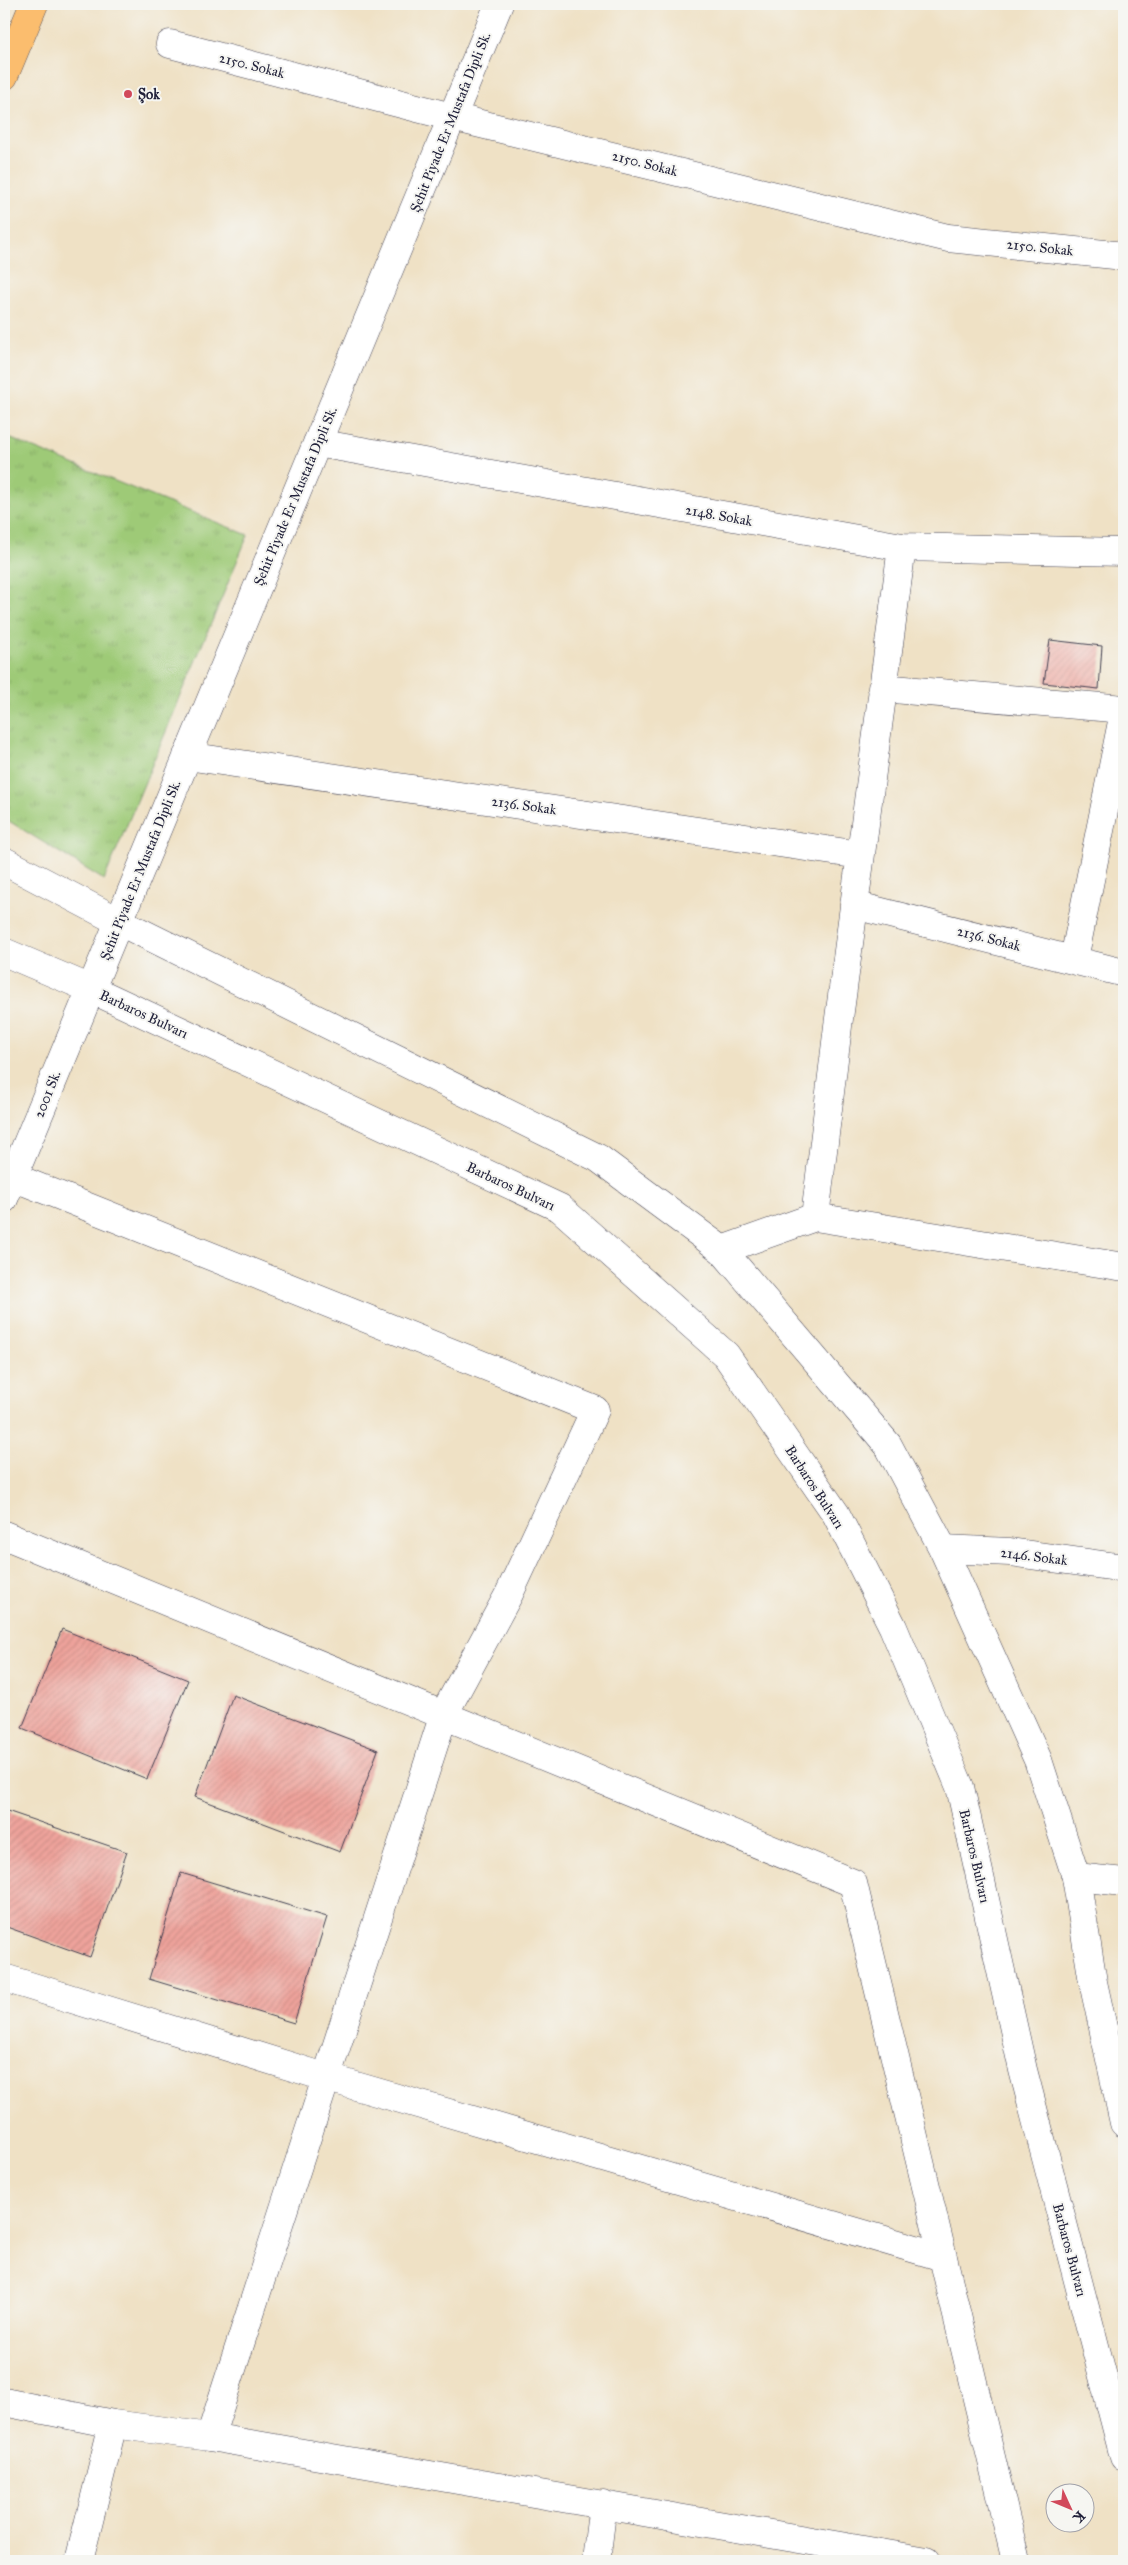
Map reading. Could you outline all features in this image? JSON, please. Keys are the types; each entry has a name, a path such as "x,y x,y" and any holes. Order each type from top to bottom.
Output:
{"highway":[{"path":"4,76 34,4"}],"street":[{"name":"Şehit Piyade Er Mustafa Dipli Sk.","path":"91,989 499,4"},
{"name":"2150. Sokak","path":"170,44 452,116 948,238 1124,256"},
{"name":"2148. Sokak","path":"318,443 902,547 1124,552"},
{"path":"815,1217 860,855 902,547"},
{"path":"882,688 1124,711 1074,959"},
{"name":"2136. Sokak","path":"187,756 860,855"},
{"path":"4,861 120,922 598,1158 722,1250 888,1444 943,1549 1038,1760 1076,1877 1093,1982 1124,2123"},
{"name":"2136. Sokak","path":"854,905 1124,973"},
{"name":"Barbaros Bulvarı","path":"4,952 91,989 560,1208 726,1355 836,1514 893,1627 960,1787 1023,2070 1124,2457"},
{"name":"2001 Sk.","path":"8,1188 91,989"},
{"path":"8,1188 595,1410 509,1594 444,1714 210,2437"},
{"path":"722,1250 815,1217 1124,1267"},
{"path":"4,1535 853,1883 1016,2561"},
{"name":"2146. Sokak","path":"943,1549 1010,1552 1124,1568"},
{"path":"1076,1877 1124,1882"},
{"path":"4,1978 325,2077 943,2257"},
{"path":"4,2402 113,2424 210,2437 603,2504 891,2558 927,2561"},
{"path":"79,2561 113,2424"},
{"path":"596,2561 603,2504"}],"green space":[{"path":"4,436 248,535 104,880 4,818"}],"building":[{"path":"1050,640 1102,646 1099,689 1044,683"},
{"path":"62,1629 188,1680 147,1779 22,1728"},
{"path":"233,1695 378,1750 340,1852 195,1797"},
{"path":"4,1810 127,1852 90,1957 4,1926"},
{"path":"181,1873 327,1917 294,2023 149,1979"}],"place":[{"name":"Şok","path":"128,94"}]}
